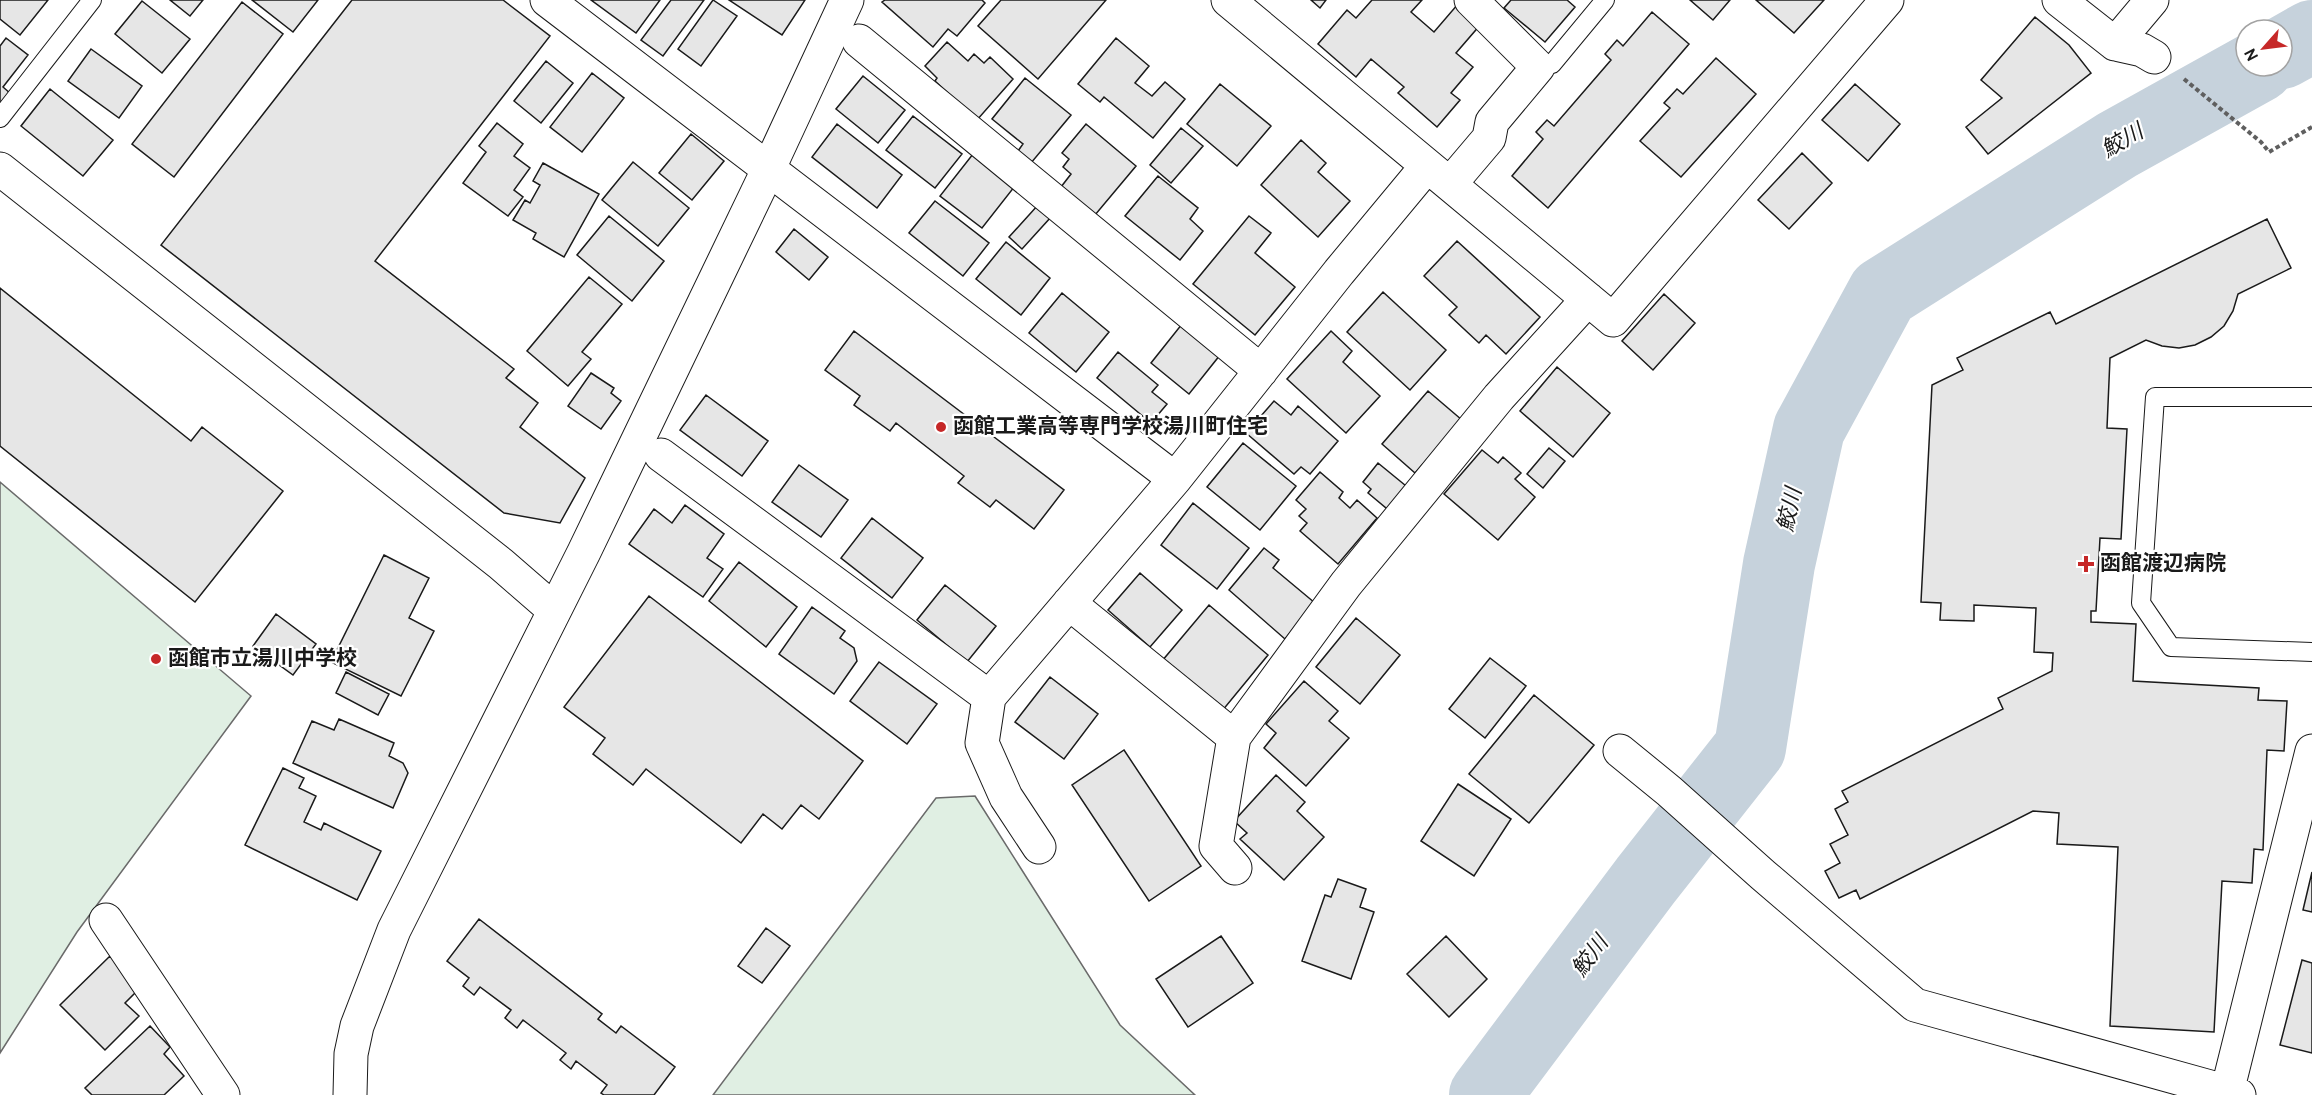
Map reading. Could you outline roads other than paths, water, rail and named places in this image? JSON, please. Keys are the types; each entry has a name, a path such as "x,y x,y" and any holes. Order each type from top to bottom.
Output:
{"street":[{"path":"548,0 1175,479"},
{"path":"345,1093 357,1026 394,930 554,610 769,168 847,0"},
{"path":"1228,0 1613,320 1887,0"},
{"path":"1039,848 1006,797 982,743 989,698 1175,479 1338,272 1439,175 1489,138 1492,122 1538,67 1472,0"},
{"path":"2059,0 2115,44 2142,50 2166,65"},
{"path":"2115,44 2152,0"},
{"path":"859,41 1261,370"},
{"path":"0,169 501,564 554,610"},
{"path":"1235,868 1216,846 1234,737 1346,584 1499,397 1588,299"},
{"path":"662,455 989,698"},
{"path":"1069,603 1234,737"},
{"path":"1620,751 1670,791 1763,875 1915,1005 2233,1093 2305,802 2312,751"},
{"path":"106,920 223,1095"}],"lane":[{"path":"0,118 92,0"},
{"path":"1538,67 1552,64 1605,0"},
{"path":"2312,397 2155,397 2141,603 2171,647 2312,652"}],"waterway":[{"name":"鮫川","path":"2294,46 2312,36"},
{"name":"鮫川","path":"1485,1095 1646,880 1750,748 1779,564 1809,429 1883,293 2117,145 2237,78"}],"place":[{"name":"函館工業高等専門学校湯川町住宅","path":"941,427"},
{"name":"函館渡辺病院","path":"2086,564"},
{"name":"函館市立湯川中学校","path":"156,659"}]}
